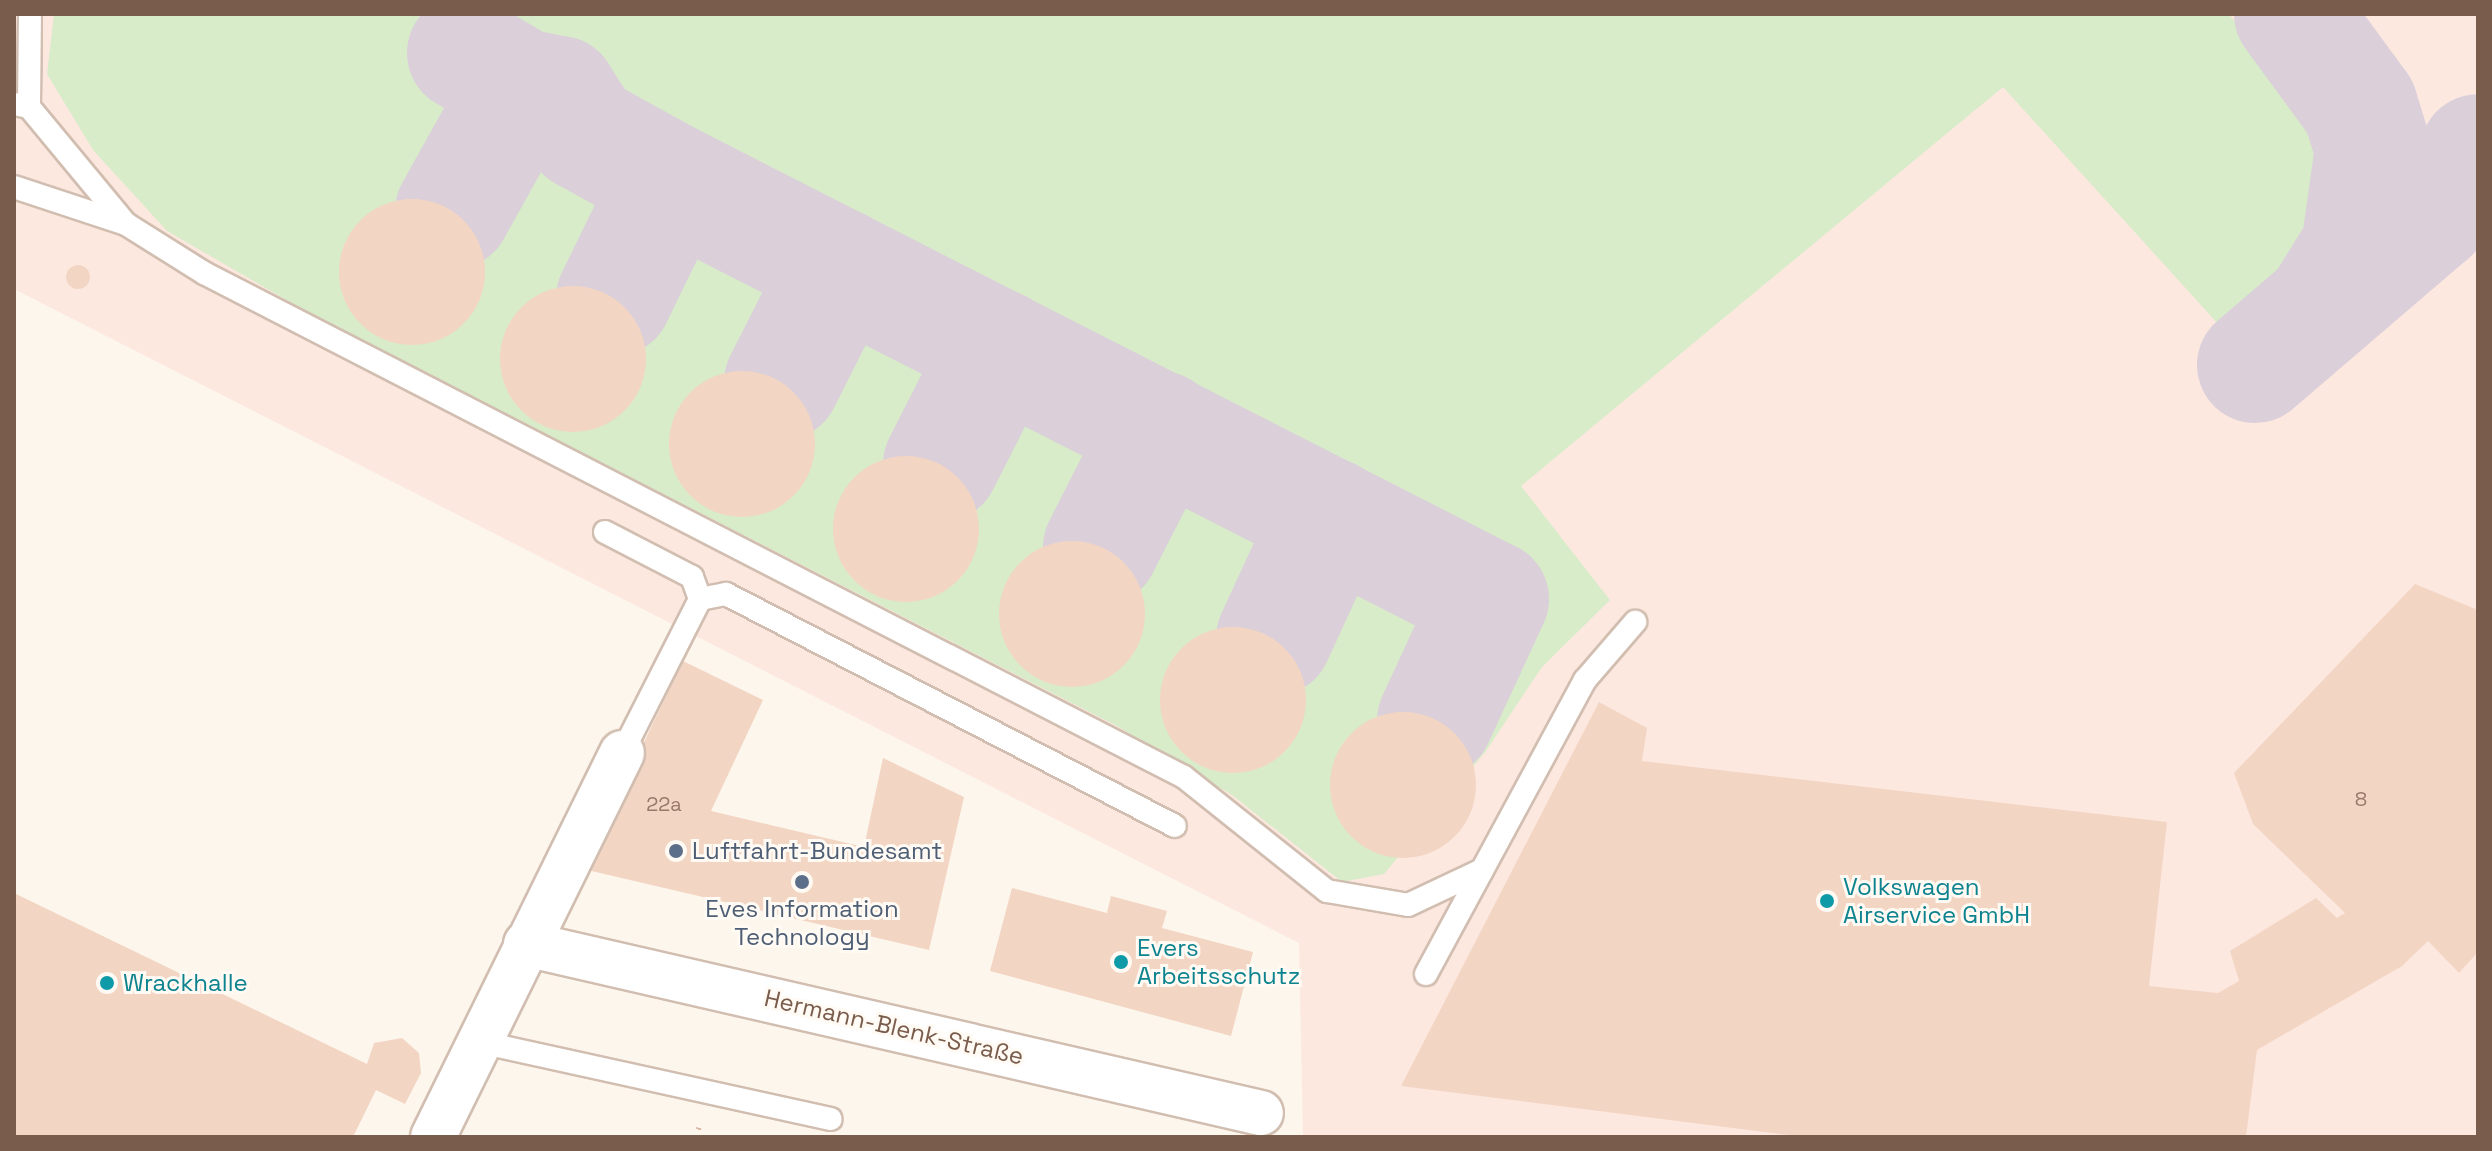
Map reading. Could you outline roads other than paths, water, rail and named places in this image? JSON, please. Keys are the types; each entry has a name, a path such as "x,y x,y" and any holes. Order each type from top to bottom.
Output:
{"street":[{"path":"433,1137 622,753"},
{"name":"Hermann-Blenk-Straße","path":"526,944 1261,1113"}],"lane":[{"path":"30,14 22,106 126,224"},
{"path":"14,187 126,224 204,273 1184,777 1327,891 1408,905 1482,870"},
{"path":"605,532 692,577 700,599 622,753"},
{"path":"700,599 726,594 1175,826"},
{"path":"1426,974 1585,680 1635,622"},
{"path":"480,1042 831,1119"}],"place":[{"name":"Luftfahrt-Bundesamt","path":"676,851"},
{"name":"Eves Information Technology","path":"802,882"},
{"name":"Volkswagen Airservice GmbH","path":"1827,901"},
{"name":"Evers Arbeitsschutz","path":"1121,962"},
{"name":"Wrackhalle","path":"107,983"}]}
